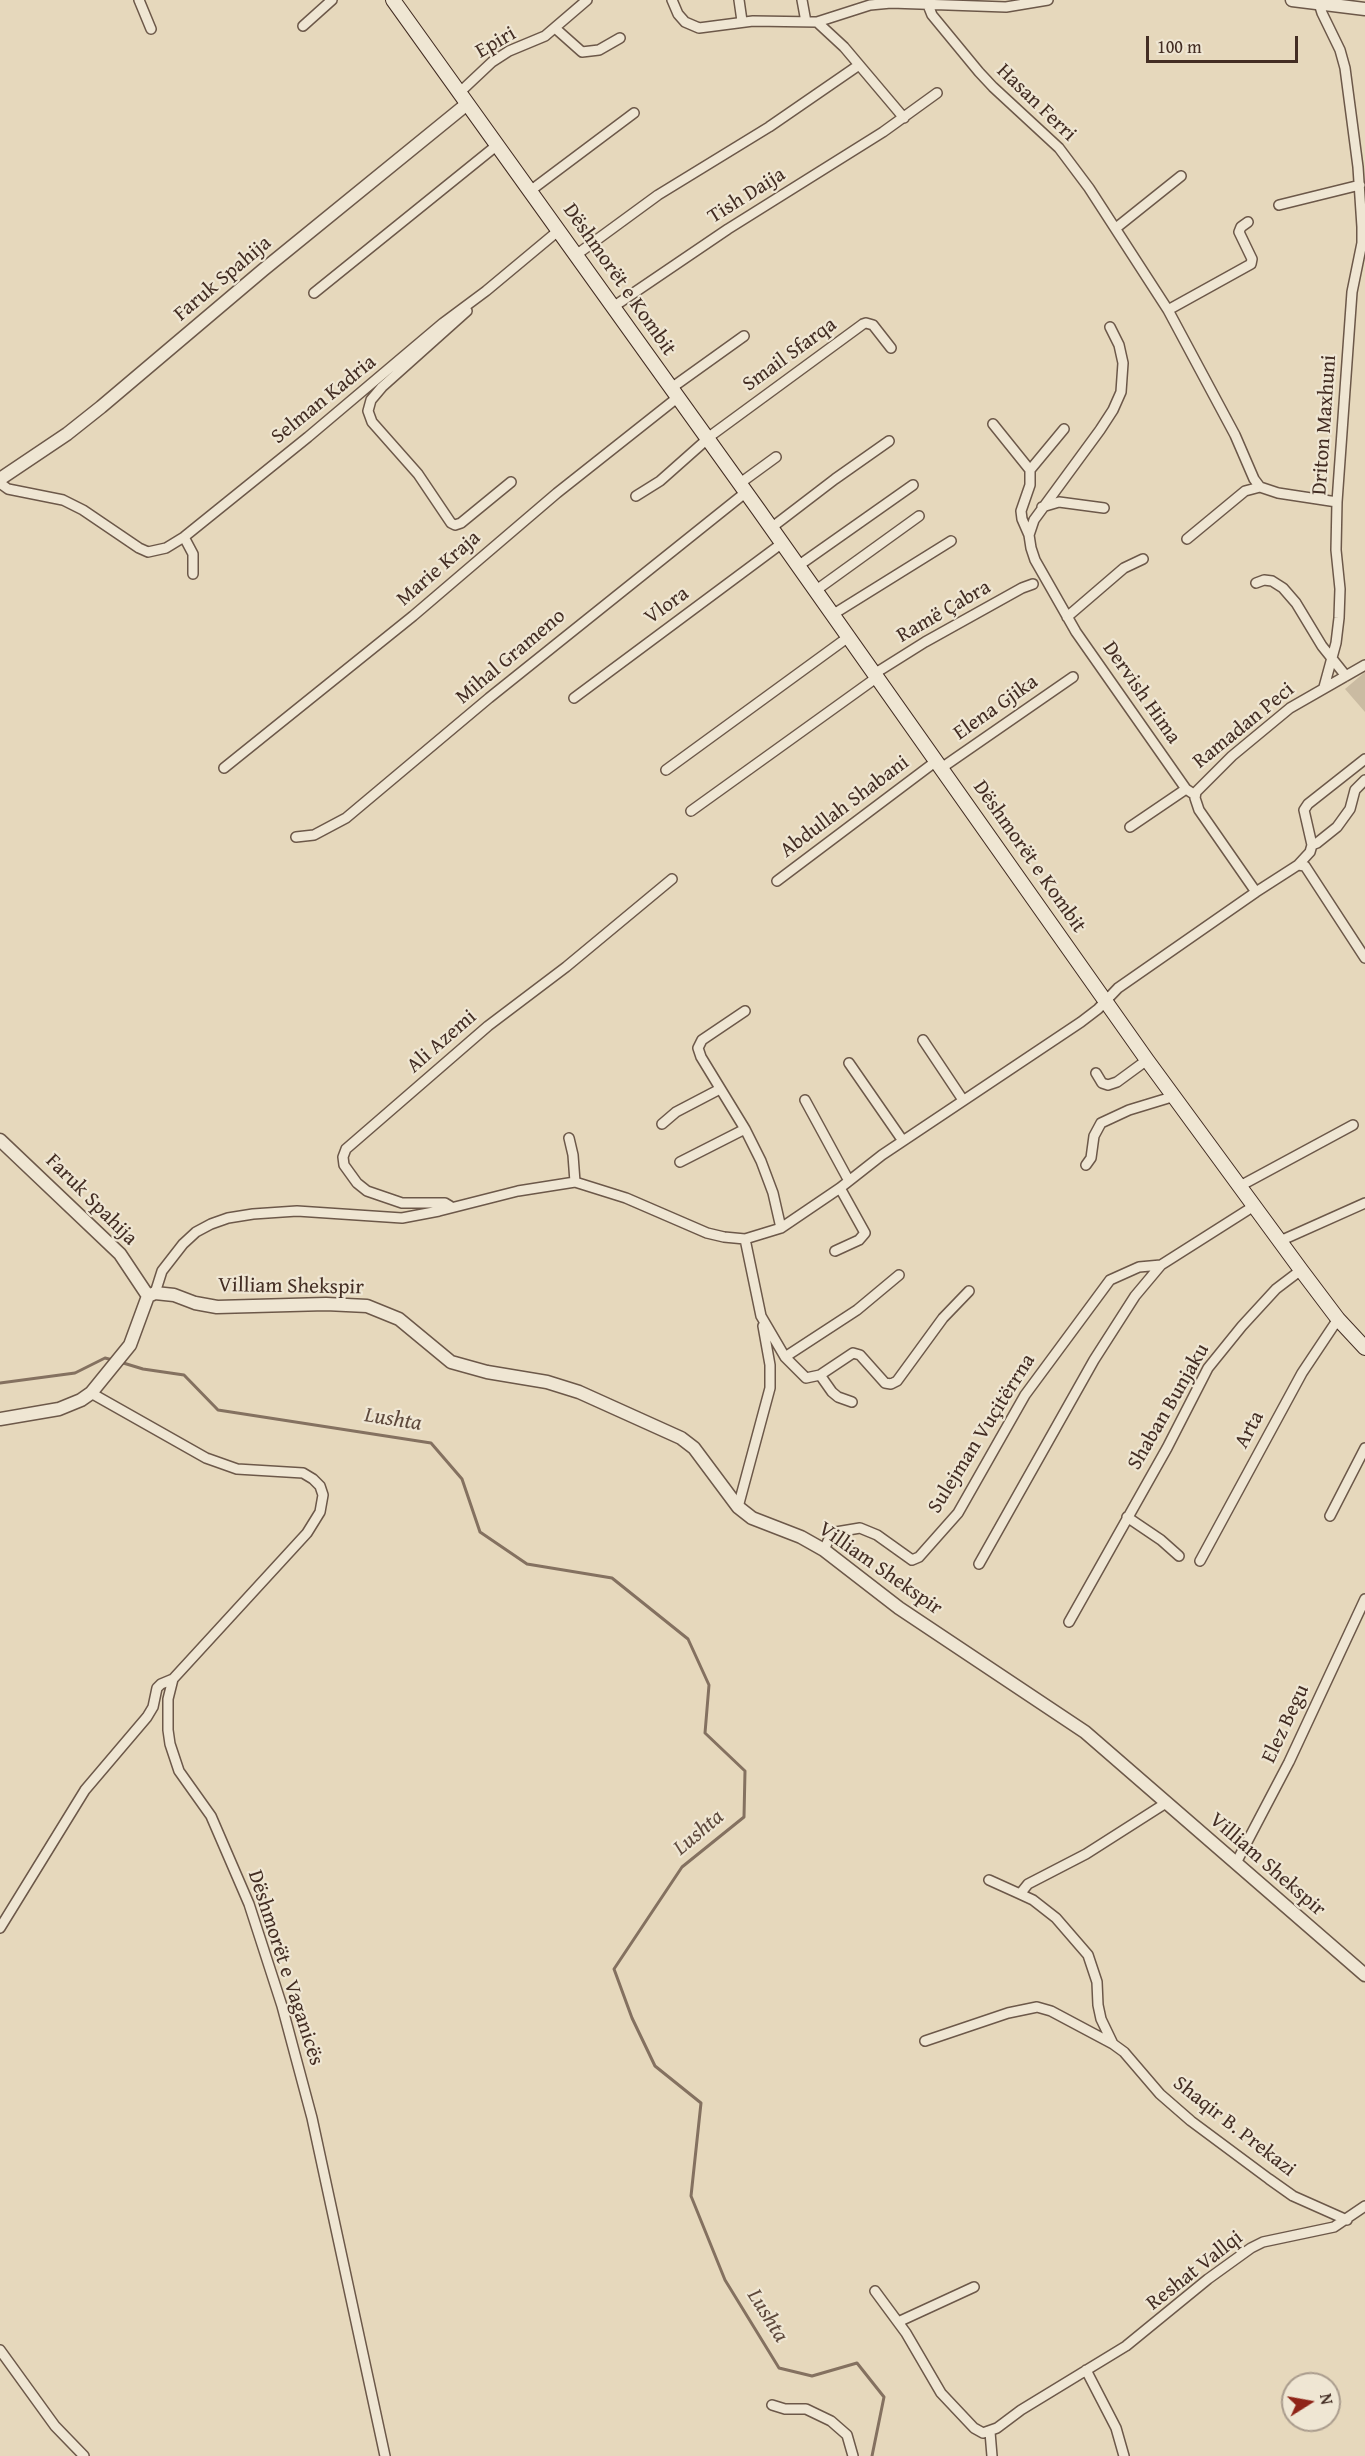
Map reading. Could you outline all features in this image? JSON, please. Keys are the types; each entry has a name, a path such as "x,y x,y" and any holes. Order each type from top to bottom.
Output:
{"main road":[{"name":"Dëshmorët e Kombit","path":"393,0 771,528 1105,1001 1300,1270 1338,1319 1365,1348"}],"street":[{"path":"139,0 151,29"},
{"path":"303,26 332,0"},
{"name":"Epiri","path":"463,98 492,62 509,51 545,36 587,0"},
{"path":"672,0 678,14 692,26 710,28 742,21 817,22 870,5 891,3 1006,7 1048,0"},
{"path":"739,0 742,21"},
{"path":"802,0 806,22"},
{"path":"1292,0 1318,1 1365,9"},
{"name":"Driton Maxhuni","path":"1318,1 1340,50 1345,68 1362,190 1362,243 1352,292 1337,502 1336,550 1340,589 1336,643 1324,687"},
{"name":"Hasan Ferri","path":"928,5 936,21 993,87 1059,148 1116,228 1168,310 1260,487"},
{"path":"817,22 859,64 904,118"},
{"path":"555,28 582,52 599,50 620,38"},
{"path":"576,255 658,195 769,127 859,64"},
{"name":"Tish Daija","path":"612,307 728,229 904,118 937,93"},
{"name":"Faruk Spahija","path":"0,481 101,407 463,98"},
{"path":"530,191 634,113"},
{"path":"314,293 496,146"},
{"path":"1116,228 1181,176"},
{"path":"1279,204 1362,190"},
{"path":"1168,310 1251,264 1252,259 1239,232 1241,227 1248,222"},
{"name":"Selman Kadria","path":"0,481 8,489 63,500 83,510 139,549 148,552 166,548 184,537 558,231"},
{"name":"Selman Kadria","path":"486,291 447,330 382,387 371,400 368,411 372,422 418,474 451,523 455,525 461,523 511,482"},
{"name":"Smail Sfarqa","path":"706,439 863,324 873,325 891,348"},
{"path":"1029,535 1042,507 1100,430 1121,392 1123,363 1119,345 1110,327"},
{"name":"Marie Kraja","path":"224,768 413,616 673,393 744,336"},
{"path":"993,424 1030,470"},
{"name":"Dervish Hima","path":"1064,429 1030,470 1031,481 1021,511 1035,560 1067,617 1186,789 1195,795"},
{"path":"636,496 660,481 706,439"},
{"path":"771,528 835,478 889,441"},
{"path":"742,489 776,457"},
{"path":"798,566 913,485"},
{"path":"1187,539 1245,492 1260,487 1296,496 1337,502"},
{"name":"Mihal Grameno","path":"296,837 314,835 346,818 742,489"},
{"path":"1042,507 1059,502 1104,508"},
{"path":"815,591 919,516"},
{"path":"184,537 193,554 193,574"},
{"path":"832,615 951,541"},
{"name":"Vlora","path":"574,698 781,544"},
{"path":"1067,617 1124,568 1143,559"},
{"path":"1256,583 1264,580 1272,581 1283,588 1296,603 1346,676"},
{"name":"Ramë Çabra","path":"875,676 925,642 1033,584"},
{"path":"666,770 848,638"},
{"name":"Ramadan Peci","path":"1256,892 1199,810 1195,795 1206,780 1252,738 1290,708 1365,665"},
{"path":"691,811 875,676"},
{"name":"Elena Gjika","path":"938,765 1073,677"},
{"path":"0,1419 37,1414 89,1394 126,1352 162,1271 183,1244 196,1232 228,1218 289,1211 402,1218 527,1189 575,1182 626,1198 707,1233 736,1240 781,1228 903,1141 1054,1040 1105,1001 1118,988 1298,865 1310,852 1311,844 1304,810 1308,804 1365,759"},
{"name":"Abdullah Shabani","path":"777,881 938,765"},
{"path":"1311,844 1317,843 1341,823 1350,809 1355,790 1365,780"},
{"path":"1130,828 1186,789"},
{"path":"1298,865 1305,866 1311,872 1365,957"},
{"name":"Ali Azemi","path":"451,1207 444,1203 402,1203 367,1191 357,1183 344,1165 343,1157 346,1149 480,1033 566,967 672,879"},
{"path":"745,1011 702,1040 698,1048 701,1057 745,1129 768,1179 781,1228"},
{"path":"923,1040 963,1100"},
{"path":"1096,1073 1102,1083 1108,1085 1126,1076 1147,1059"},
{"path":"849,1063 903,1141"},
{"path":"662,1124 676,1112 720,1089"},
{"path":"1086,1165 1091,1158 1094,1136 1101,1123 1129,1110 1175,1096"},
{"path":"805,1100 849,1181"},
{"path":"1240,1186 1353,1125"},
{"path":"680,1162 745,1129"},
{"path":"568,1138 573,1155 575,1182"},
{"name":"Faruk Spahija","path":"0,1140 120,1254 151,1295"},
{"path":"835,1251 859,1240 865,1233 840,1188"},
{"path":"1280,1241 1365,1203"},
{"name":"Sulejman Vuçitërrna","path":"979,1564 1094,1360 1135,1296 1161,1265 1254,1206"},
{"path":"745,1239 759,1308 765,1323 785,1357 806,1378 820,1375 853,1353 860,1355 885,1383 891,1384 897,1381 944,1318 969,1291"},
{"name":"Sulejman Vuçitërrna","path":"824,1550 836,1532 860,1528 877,1535 912,1560 919,1557 958,1513 1025,1395 1110,1280 1139,1267 1161,1265"},
{"name":"Shaban Bunjaku","path":"1070,1622 1167,1448 1208,1368 1264,1301 1283,1282 1300,1270"},
{"path":"785,1357 857,1310 899,1275"},
{"name":"Villiam Shekspir","path":"151,1295 174,1295 195,1303 217,1307 349,1304 376,1309 399,1319 451,1362 487,1372 547,1382 579,1392 681,1438 694,1448 738,1507 753,1518 801,1537 824,1550 898,1608 1061,1714 1093,1739 1365,1975"},
{"name":"Arta","path":"1200,1561 1302,1373 1338,1319"},
{"path":"738,1507 770,1388 770,1365 763,1329 765,1323"},
{"path":"820,1375 832,1392 852,1402"},
{"path":"0,1928 85,1790 147,1717 153,1707 157,1688 160,1684 173,1679 307,1533 320,1512 323,1495 320,1486 303,1473 237,1469 206,1458 89,1394"},
{"path":"1330,1516 1365,1449"},
{"path":"1127,1517 1161,1540 1179,1556"},
{"name":"Elez Begu","path":"1236,1863 1289,1762 1365,1599"},
{"name":"Dëshmorët e Vaganicës","path":"173,1679 168,1712 172,1751 179,1771 211,1816 249,1904 265,1951 312,2118 385,2456"},
{"path":"1020,1894 1028,1884 1086,1854 1166,1803"},
{"name":"Shaqir B. Prekazi","path":"989,1880 1033,1900 1056,1918 1088,1955 1096,1982 1100,2012 1113,2044"},
{"name":"Shaqir B. Prekazi","path":"926,2041 1008,2013 1037,2007 1051,2011 1124,2052 1175,2108 1293,2196 1347,2220"},
{"name":"Reshat Vallqi","path":"990,2432 1143,2334 1208,2279 1251,2247 1263,2242 1323,2231 1347,2220 1365,2208"},
{"path":"898,2322 974,2287"},
{"path":"875,2291 898,2322 942,2393 974,2428 983,2433 990,2432 993,2446 992,2456"},
{"path":"0,2350 55,2426 84,2456"},
{"path":"1086,2370 1116,2428 1124,2456"},
{"path":"772,2405 778,2408 806,2409 831,2421 847,2435 853,2456"}],"shaded area":[{"path":"1365,672 1365,712 1345,689"}],"waterway":[{"name":"Lushta","path":"0,1383 75,1373 105,1358 113,1360"},
{"name":"Lushta","path":"120,1362 143,1369 184,1375 218,1410 431,1443 462,1479 480,1532 527,1564 612,1578 688,1639 709,1685 705,1733 745,1771 744,1817 682,1867 614,1969 632,2018 655,2066 701,2103 691,2196 725,2280 779,2368 812,2376 857,2363 884,2397 872,2456"}]}
